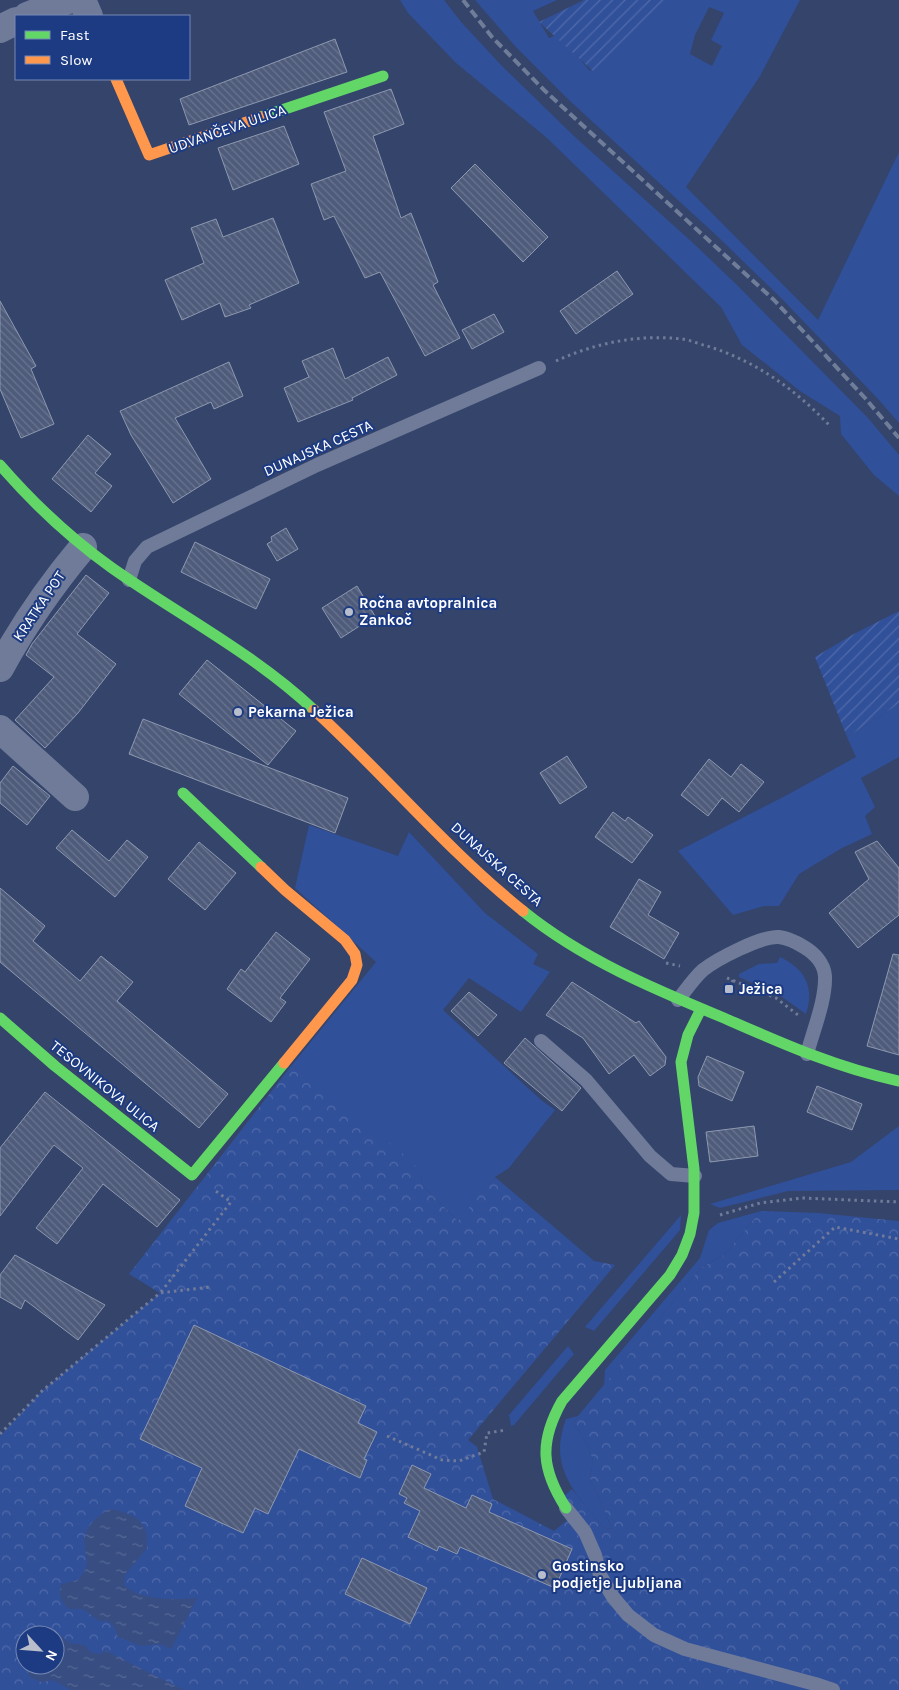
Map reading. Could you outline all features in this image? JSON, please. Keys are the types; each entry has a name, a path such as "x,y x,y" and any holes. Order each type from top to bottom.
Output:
{"street":[{"path":"30,15 68,0"},
{"path":"82,0 89,15"},
{"path":"0,29 15,22"},
{"name":"UDVANČEVA ULICA","path":"116,80 149,155 383,76"},
{"name":"DUNAJSKA CESTA","path":"0,465 59,527 83,547 129,580 213,632 282,682 346,739 478,872 526,914 558,936 618,971 678,1000 839,1066 899,1081"},
{"name":"KRATKA POT","path":"0,668 23,626 65,568 83,547"},
{"path":"0,729 75,797"},
{"path":"183,793 285,890 345,940 355,954 357,965 352,980 192,1175"},
{"path":"566,1508 557,1496 546,1467 545,1445 550,1421 562,1401 676,1266 691,1236 695,1217 695,1176 681,1062 688,1035 701,1009"},
{"name":"TESOVNIKOVA ULICA","path":"0,1018 55,1066 192,1175"}],"lane":[{"name":"DUNAJSKA CESTA","path":"129,580 135,561 147,547 317,465 539,368"},
{"path":"678,1000 702,971 751,944 779,937 795,942 808,949 819,959 825,975 823,993 807,1054"},
{"path":"541,1041 586,1080 650,1156 671,1174 695,1176"},
{"path":"566,1508 585,1532 595,1555 600,1575 613,1597 628,1615 654,1634 685,1649 833,1690"}],"path":[{"path":"539,368 560,359 611,343 640,337 684,339 746,361 780,382 810,405 830,426"},
{"path":"722,976 776,998 802,1018"},
{"path":"727,994 733,980"},
{"path":"0,1434 42,1391 160,1292 231,1202 192,1175"},
{"path":"695,1217 719,1215 760,1204 802,1198 899,1202"},
{"path":"774,1282 835,1227 899,1239"},
{"path":"160,1292 211,1286"},
{"path":"388,1436 442,1460 459,1461 484,1452 487,1433 506,1430"}],"green space":[{"path":"400,0 444,0 462,23 502,66 575,137 736,284 869,419 899,455 899,496 874,475 841,434 840,416 800,391 742,345 721,307 547,138 456,63 408,13"},
{"path":"475,0 557,0 533,11 549,38 563,32 572,50 590,71 620,39 643,0 800,0 760,76 686,187 818,320 899,152 899,423 781,298 716,235 570,101 515,46","holes":["709,7 724,13 711,40 722,46 712,66 690,54 695,35"]},
{"path":"584,0 665,0 594,72 539,22"},
{"path":"899,611 899,704 847,737 815,657 852,635"},
{"path":"899,704 899,757 861,778 875,807 865,816 872,834 842,848 799,874 779,906 764,906 733,915 678,851 856,757 847,737"},
{"path":"309,825 398,856 409,832 485,913 538,954 533,964 550,972 521,1012 469,978 443,1010 541,1100 555,1110 509,1168 495,1177 459,1222 422,1185 421,1174 292,1065 376,962 295,888"},
{"path":"780,957 796,967 806,980 809,995 806,1014 778,994 739,977 739,974 759,964 777,963"},
{"path":"292,1065 412,1161 421,1174 422,1185 458,1221 495,1177 594,1261 615,1265 468,1440 477,1447 493,1499 554,1531 572,1516 560,1500 572,1489 603,1527 607,1529 612,1528 590,1478 593,1461 587,1443 574,1424 578,1416 701,1268 725,1254 761,1211 818,1213 899,1221 899,1690 0,1690 0,1436 42,1391 160,1293 129,1274"},
{"path":"899,1126 899,1190 788,1191 720,1208 710,1204 851,1162"},
{"path":"761,1211 725,1254 701,1268 604,1385 605,1370 700,1258 709,1230 718,1223"},
{"path":"681,1215 680,1230 594,1331 585,1327"},
{"path":"568,1346 574,1354 514,1425 511,1426 509,1415"},
{"path":"578,1416 574,1424 587,1443 593,1461 590,1478 612,1528 607,1529 603,1527 582,1502 567,1478 562,1465 560,1451 561,1436 566,1419"}],"water":[{"path":"109,1509 126,1513 136,1518 144,1526 146,1534 147,1548 125,1575 124,1585 139,1594 149,1597 169,1599 197,1598 171,1649 160,1644 141,1646 118,1637 113,1625 108,1621 99,1621 83,1609 69,1609 61,1598 61,1584 78,1580 86,1568 84,1543 87,1531 93,1521"},
{"path":"65,1639 70,1643 85,1645 90,1652 99,1654 106,1651 184,1690 71,1690 53,1680 41,1682 29,1675 65,1675"}],"building":[{"path":"335,39 347,72 189,125 180,99"},
{"path":"391,89 404,124 373,136 401,218 411,213 438,282 433,285 460,338 425,356 380,272 365,278 334,216 324,220 311,184 346,171 324,112"},
{"path":"284,126 299,164 233,190 218,148"},
{"path":"475,164 548,237 523,262 451,188"},
{"path":"273,218 299,283 249,305 251,308 225,317 220,303 182,320 165,280 204,263 191,228 216,219 223,237"},
{"path":"617,271 633,294 576,334 560,311"},
{"path":"0,301 36,366 31,369 54,424 21,438 0,389"},
{"path":"494,314 504,332 472,349 462,330"},
{"path":"333,348 345,379 388,357 397,375 352,398 353,400 298,422 284,388 309,377 302,361"},
{"path":"229,362 243,396 214,409 211,402 175,418 211,479 173,503 131,435 120,411"},
{"path":"88,435 111,454 95,473 112,486 91,512 52,479"},
{"path":"286,528 298,549 277,561 267,544 272,541 271,537"},
{"path":"195,542 270,579 256,609 181,572"},
{"path":"86,575 109,593 77,634 116,664 78,713 45,748 15,720 54,677 26,655 32,644"},
{"name":"Ročna avtopralnica Zankoč","path":"357,586 375,616 341,638 322,608"},
{"name":"Pekarna Ježica","path":"207,660 296,731 268,765 179,694"},
{"path":"143,719 348,798 335,833 129,754"},
{"path":"567,756 587,787 560,804 540,773"},
{"path":"709,759 731,777 741,764 764,782 739,812 722,798 708,816 681,795"},
{"path":"13,766 50,796 27,825 0,803 0,783"},
{"path":"613,812 625,821 628,817 653,835 632,863 595,837"},
{"path":"72,830 109,861 127,840 148,857 115,897 56,848"},
{"path":"877,841 899,868 899,915 858,948 829,913 869,879 855,852"},
{"path":"199,842 236,873 205,910 168,879"},
{"path":"639,879 661,892 648,915 679,933 664,959 610,927"},
{"path":"0,888 45,926 33,941 80,981 101,956 133,982 117,1001 228,1094 199,1128 0,962"},
{"path":"276,932 310,959 280,998 286,1002 271,1022 227,989 241,969 245,972"},
{"path":"893,954 899,955 899,1055 867,1046"},
{"path":"572,982 636,1023 639,1021 666,1057 665,1065 650,1076 634,1055 609,1074 583,1038 546,1015"},
{"path":"469,992 497,1015 478,1036 451,1011"},
{"path":"525,1038 581,1088 562,1111 504,1063"},
{"path":"707,1056 744,1072 732,1101 699,1086 698,1077"},
{"path":"817,1086 862,1104 852,1130 807,1112"},
{"path":"45,1092 180,1200 157,1227 103,1184 57,1244 36,1228 83,1168 54,1145 0,1216 0,1148"},
{"path":"754,1126 758,1156 710,1162 706,1132"},
{"path":"15,1255 105,1305 78,1340 25,1300 21,1309 0,1297 0,1275"},
{"path":"194,1325 366,1406 358,1423 377,1432 364,1459 367,1460 360,1478 299,1449 268,1514 255,1508 243,1533 185,1506 202,1468 140,1439"},
{"path":"412,1465 431,1474 424,1488 466,1508 472,1495 492,1504 489,1512 572,1549 555,1588 460,1547 457,1554 439,1546 437,1551 408,1537 420,1511 404,1503 407,1498 399,1494"},
{"path":"362,1558 427,1588 410,1624 345,1594"}],"railway":[{"path":"463,0 492,37 544,90 774,300 865,398 899,438"}],"traffic: fast":[{"path":"261,117 383,76"},
{"path":"0,465 53,520 96,557 241,652 291,689 314,710"},
{"path":"183,793 261,867"},
{"path":"523,911 569,944 619,972 671,996 831,1062 899,1081"},
{"path":"566,1508 552,1481 546,1455 549,1430 555,1416 562,1401 670,1275 682,1255 690,1234 694,1213 694,1169 681,1062 688,1035 701,1009"},
{"path":"0,1018 55,1066 192,1175 284,1063"}],"traffic: slow":[{"path":"116,80 149,155 261,117"},
{"path":"314,710 442,838 495,888 523,911"},
{"path":"261,867 285,890 345,940 355,954 357,965 352,980 284,1063"}],"place":[{"name":"Ročna avtopralnica Zankoč","path":"349,612"},
{"name":"Pekarna Ježica","path":"238,712"},
{"name":"Ježica","path":"729,989"},
{"name":"Gostinsko podjetje Ljubljana","path":"542,1575"}]}
